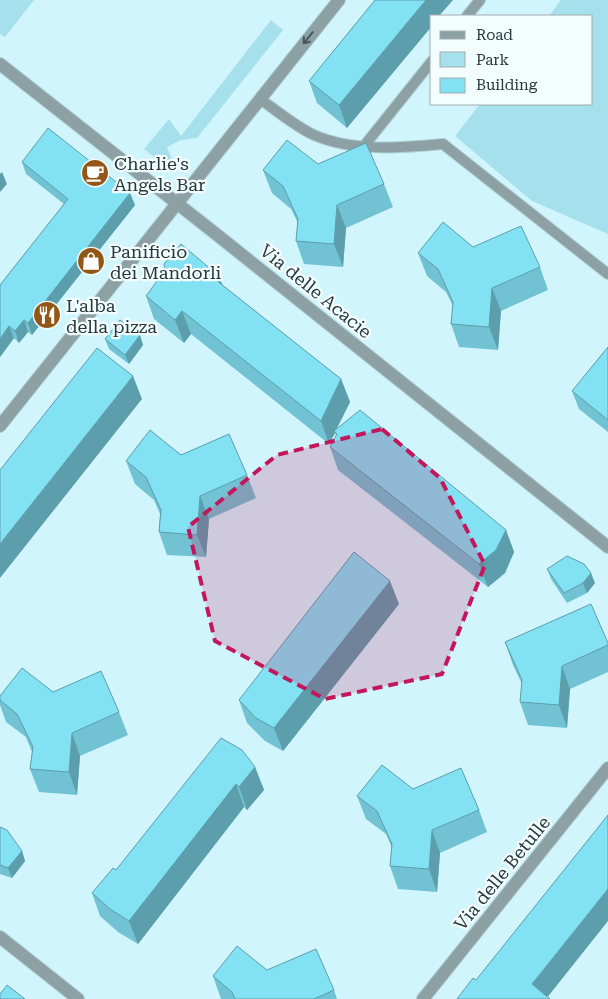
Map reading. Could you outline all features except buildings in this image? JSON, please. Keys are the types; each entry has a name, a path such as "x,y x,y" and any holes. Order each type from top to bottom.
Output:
{"street":[{"path":"0,426 339,0"},
{"name":"Via delle Acacie","path":"0,64 608,547"},
{"name":"Via delle Betulle","path":"423,999 608,768"},
{"path":"0,937 78,999"}],"lane":[{"path":"468,15 480,0"},
{"path":"364,146 430,64"},
{"path":"260,99 314,135 341,143 364,146 415,147 443,144 608,274"}],"highlighted area":[{"path":"382,429 440,478 485,565 442,674 325,699 215,641 188,527 277,455"}],"green space":[{"path":"0,0 34,0 5,37 0,34"},
{"path":"561,0 608,0 608,234 532,201 455,136 479,105 593,105 593,15 550,15"},
{"path":"271,20 283,30 197,138 181,140 167,147 172,159 160,162 144,149 169,119 181,136"}],"place":[{"name":"Charlie's Angels Bar","path":"95,173"},
{"name":"Panificio dei Mandorli","path":"91,261"},
{"name":"L'alba della pizza","path":"47,315"}]}
